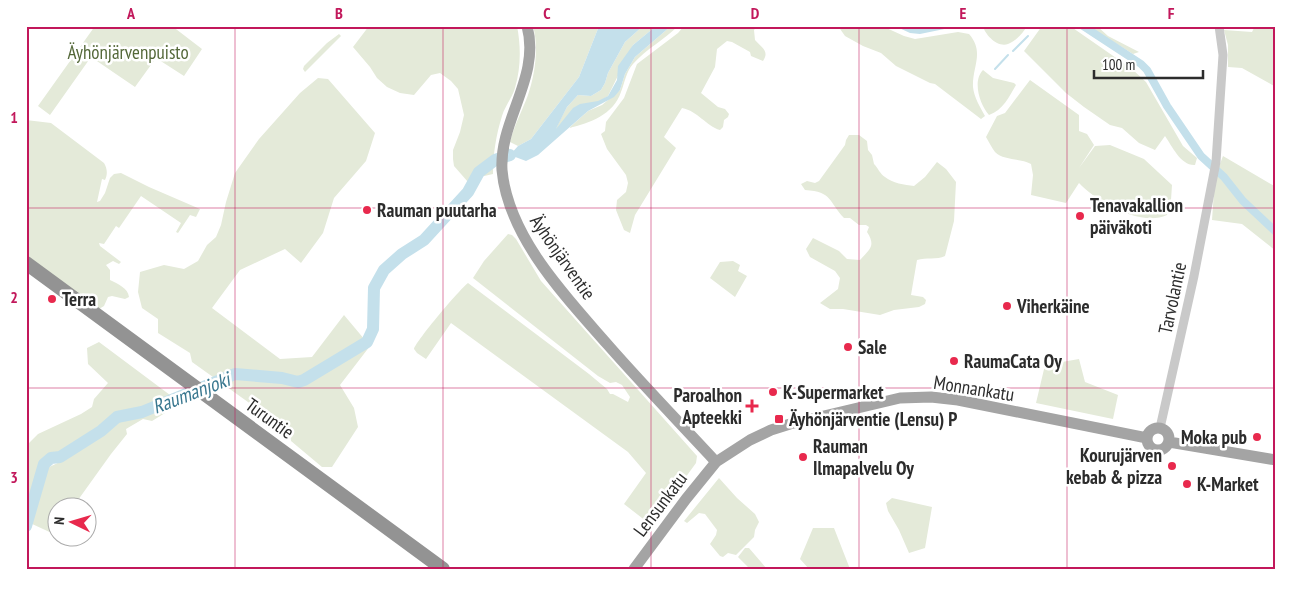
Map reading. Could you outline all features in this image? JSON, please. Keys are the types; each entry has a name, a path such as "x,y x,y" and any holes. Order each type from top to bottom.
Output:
{"highway":[{"name":"Turuntie","path":"26,263 444,569"}],"main road":[{"name":"Äyhönjärventie","path":"527,26 529,33 529,64 509,126 502,170 505,191 518,225 566,297 651,393 716,462"},
{"name":"Monnankatu","path":"716,462 750,440 771,430 864,405 900,398 918,397 958,400 1147,438"},
{"path":"1160,428 1168,435 1169,442 1165,449 1156,451 1147,444 1147,438 1153,429 1160,428"},
{"path":"1169,442 1276,460"},
{"name":"Lensunkatu","path":"634,569 716,462"}],"street":[{"name":"Tarvolantie","path":"1160,428 1216,162 1223,55 1219,26"}],"green space":[{"name":"Äyhönjärvenpuisto","path":"95,26 172,26 202,49 184,76 156,58 135,87 91,57 50,115 38,106"},
{"path":"369,26 517,26 520,49 518,73 515,88 503,112 498,130 493,174 480,177 471,183 454,166 453,150 464,115 458,89 440,73 431,75 414,95 400,93 387,87 377,78 353,47"},
{"path":"533,26 599,26 579,77 531,139 518,146 510,142 533,79 536,43"},
{"path":"643,26 656,26 633,45 608,96 555,130 567,107 578,95 591,96 601,90 625,42"},
{"path":"671,26 678,26 631,67 617,100 607,112 585,124 569,128 588,111 602,105 620,90 625,74 635,57"},
{"path":"684,26 757,26 754,30 755,40 764,49 765,58 763,61 751,56 750,52 727,41 717,49 715,67 701,93 718,107 725,109 729,114 728,117 724,120 723,127 720,130 693,112 682,108 664,137 676,148 635,215 630,233 624,230 616,210 617,200 626,192 628,183 626,175 607,149 601,134 605,131 606,122 624,98 637,64 678,33"},
{"path":"838,26 882,26 915,39 958,32 969,34 974,41 977,53 973,87 985,116 981,119 935,84 896,66 881,53 845,36"},
{"path":"983,26 1027,26 1016,39 1004,45 992,40"},
{"path":"1042,26 1070,26 1132,69 1146,82 1183,146 1197,158 1195,165 1181,159 1165,136 1155,150 1139,143 1122,128 1110,125 1066,93 1024,51"},
{"path":"1088,26 1097,26 1108,36 1139,52 1133,54"},
{"path":"1255,26 1276,26 1276,87 1242,68 1228,67 1228,45 1224,30 1252,32"},
{"path":"339,34 341,36 305,72 304,66"},
{"path":"983,70 993,78 1016,85 1002,106 989,115 978,93 978,80"},
{"path":"318,78 328,79 375,133 366,161 334,198 323,233 301,263 285,249 240,270 212,308 280,359 312,357 344,315 370,346 340,385 354,408 358,427 332,467 322,467 291,441 290,432 192,362 190,353 158,333 158,319 142,308 138,292 140,272 164,265 184,269 198,261 207,245 216,237 235,173 259,139 300,93"},
{"path":"1030,80 1079,115 1079,131 1087,134 1094,145 1079,168 1095,146 1110,145 1144,159 1172,185 1167,215 1156,218 1144,218 1120,211 1097,198 1079,183 1066,203 1031,195 1033,175 1031,164 999,155 986,137 997,116 1005,113"},
{"path":"26,120 51,123 104,163 107,176 105,180 102,179 97,202 100,201 105,193 110,178 114,174 121,173 200,209 196,217 190,215 178,233 176,232 181,223 141,196 119,228 116,226 104,244 99,243 100,246 121,262 119,264 113,261 106,265 110,270 110,280 125,289 129,297 125,299 108,297 104,306 99,309 26,255"},
{"path":"849,135 859,135 867,141 868,150 872,155 874,164 891,181 914,186 925,177 937,162 946,169 956,182 954,221 945,256 917,260 911,295 923,297 926,300 925,304 919,307 894,310 880,315 843,309 830,309 820,303 838,289 840,278 835,271 810,257 806,249 813,238 839,251 847,259 860,260 871,247 870,237 867,232 869,227 859,225 850,218 844,218 829,198 821,193 805,190 801,184 807,181 815,183 819,181 845,145"},
{"path":"1223,156 1276,187 1276,251 1242,224 1212,220 1215,177"},
{"path":"508,234 516,239 541,281 697,456 696,463 651,525 624,504 646,473 628,452 451,323 426,359 414,349 439,315 468,283 589,374 607,389 610,394 628,402 630,397 622,385 616,382 610,383 598,376 473,278 484,261"},
{"path":"733,261 740,265 738,271 747,276 735,297 710,278 720,262"},
{"path":"99,342 170,395 132,412 115,414 99,430 72,443 63,452 46,455 41,461 36,475 26,515 26,446 38,434 92,407 94,399 108,383 88,364 87,348"},
{"path":"1079,359 1085,382 1118,395 1113,419 1036,403 1045,365"},
{"path":"167,406 165,413 152,421 143,419 126,429 127,434 79,498 48,498 48,531 30,523 45,469 64,460 95,440 120,420"},
{"path":"719,478 755,514 759,522 754,537 736,555 728,553 723,557 710,544 717,530 705,514 699,513 687,523 684,521"},
{"path":"892,498 932,507 925,548 909,553 888,511 886,503"},
{"path":"813,528 834,528 850,569 809,569 800,559"},
{"path":"745,548 749,548 767,569 750,569 738,557"}],"water":[{"path":"599,26 643,26 625,42 601,90 591,96 578,95 567,107 556,129 573,108 580,104 598,101 608,96 617,80 618,66 633,45 656,26 671,26 635,57 625,74 620,90 614,97 588,111 538,155 526,161 510,155 518,146 531,139 579,77"},
{"path":"895,26 959,26 920,34 910,33"}],"waterway":[{"path":"1083,26 1141,64 1147,70 1167,106 1201,156 1224,177 1243,201 1276,232"},
{"path":"1013,51 1028,36"},
{"path":"995,69 1008,55"},
{"name":"Raumanjoki","path":"26,526 44,464 51,458 60,457 101,431 117,417 142,412 235,374 282,378 298,382 367,342 373,329 374,288 384,270 402,254 424,240 468,192 479,172 495,160 510,155"}],"place":[{"name":"Rauman puutarha","path":"367,210"},
{"name":"Tenavakallion päiväkoti","path":"1080,216"},
{"name":"Terra","path":"52,299"},
{"name":"Viherkäine","path":"1007,306"},
{"name":"Sale","path":"848,347"},
{"name":"RaumaCata Oy","path":"954,361"},
{"name":"K-Supermarket","path":"773,392"},
{"name":"Paroalhon Apteekki","path":"752,406"},
{"name":"Äyhönjärventie (Lensu) P","path":"779,419"},
{"name":"Moka pub","path":"1257,437"},
{"name":"Rauman Ilmapalvelu Oy","path":"803,457"},
{"name":"Kourujärven kebab & pizza","path":"1172,466"},
{"name":"K-Market","path":"1187,484"}]}
